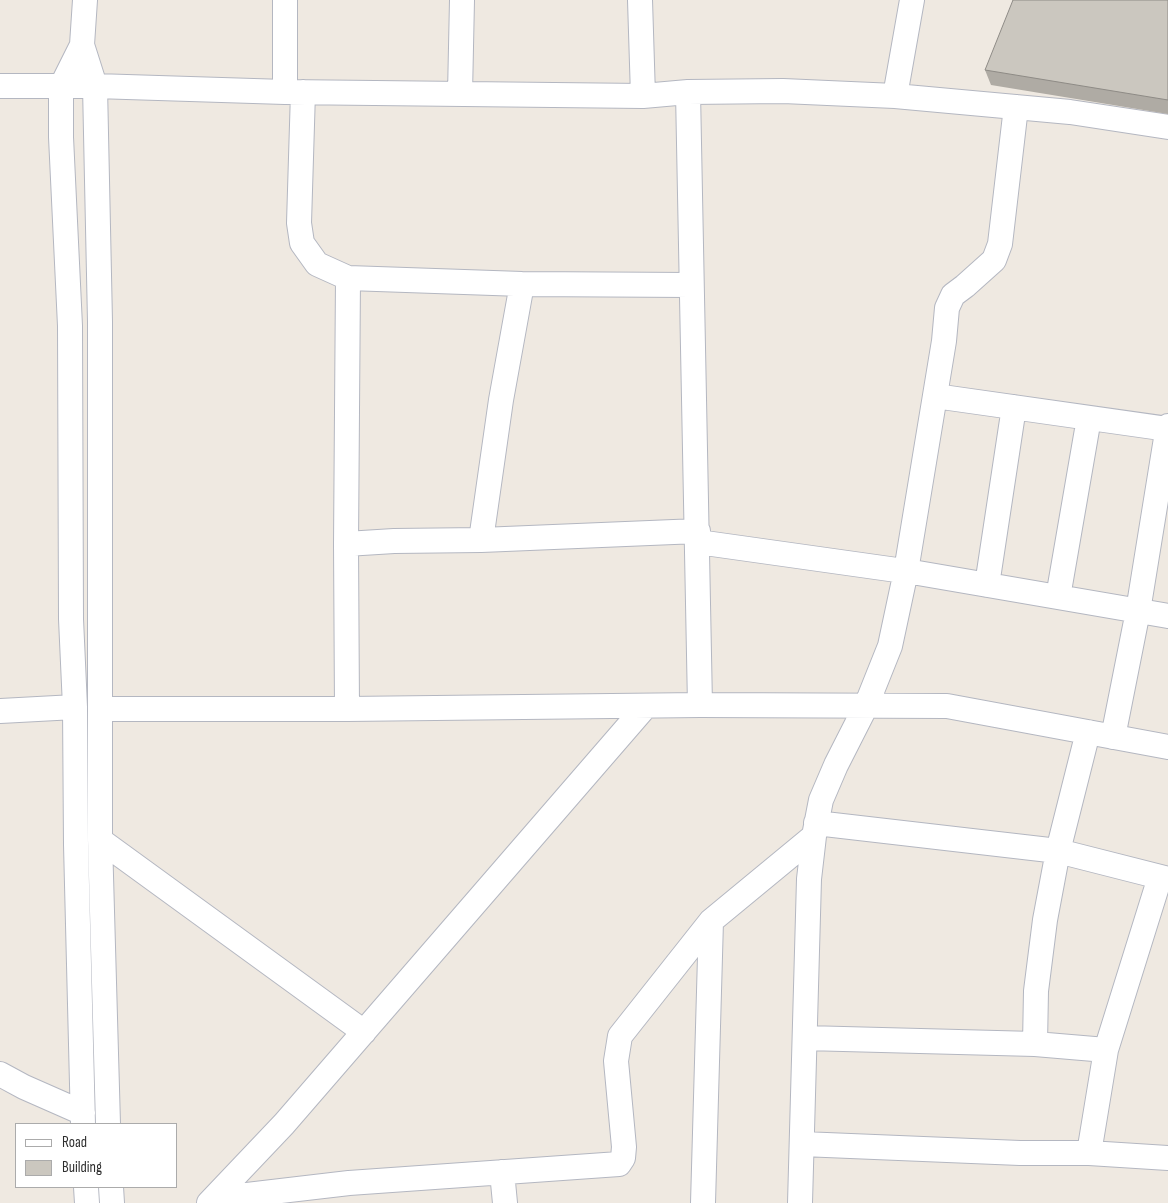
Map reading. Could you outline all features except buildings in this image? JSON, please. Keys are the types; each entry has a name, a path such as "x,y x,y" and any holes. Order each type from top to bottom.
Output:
{"street":[{"path":"85,0 82,45 95,86 100,332 100,840 108,1123"},
{"path":"285,0 294,92 299,223 302,243 317,264 348,278 522,284 691,285"},
{"path":"460,94 462,0"},
{"path":"640,0 643,96"},
{"path":"895,96 912,0"},
{"path":"0,1074 83,1119 76,845 75,707 71,619 70,326 61,137 61,87 82,45"},
{"path":"0,86 643,96 688,92 783,91 895,96 1070,112 1168,127"},
{"path":"688,92 700,705"},
{"path":"800,1203 810,879 815,830 821,800 836,765 866,706 890,646 906,571 935,396 947,308 953,295 994,260 1000,244 1016,107"},
{"path":"347,709 348,278"},
{"path":"481,540 501,400 522,284"},
{"path":"935,396 1168,428 1161,519 1138,611 1114,737"},
{"path":"987,585 1014,407"},
{"path":"1058,597 1089,418"},
{"path":"346,544 394,541 698,537 1168,616"},
{"path":"100,709 347,709 700,705 947,706 1168,746"},
{"path":"0,711 75,707"},
{"path":"211,1201 284,1124 645,707"},
{"path":"1035,1044 1036,990 1046,920 1058,851 1088,732"},
{"path":"211,1201 349,1182 619,1164 624,1147 616,1061 620,1036 711,921 815,830 1058,851 1164,878 1106,1050 1089,1153"},
{"path":"100,840 364,1032"},
{"path":"703,1203 711,921"},
{"path":"805,1038 1035,1044 1106,1050"},
{"path":"802,1144 1020,1153 1089,1153 1168,1158"},
{"path":"502,1172 505,1203"},
{"path":"86,1188 87,1203"},
{"path":"111,1188 112,1203"}]}
